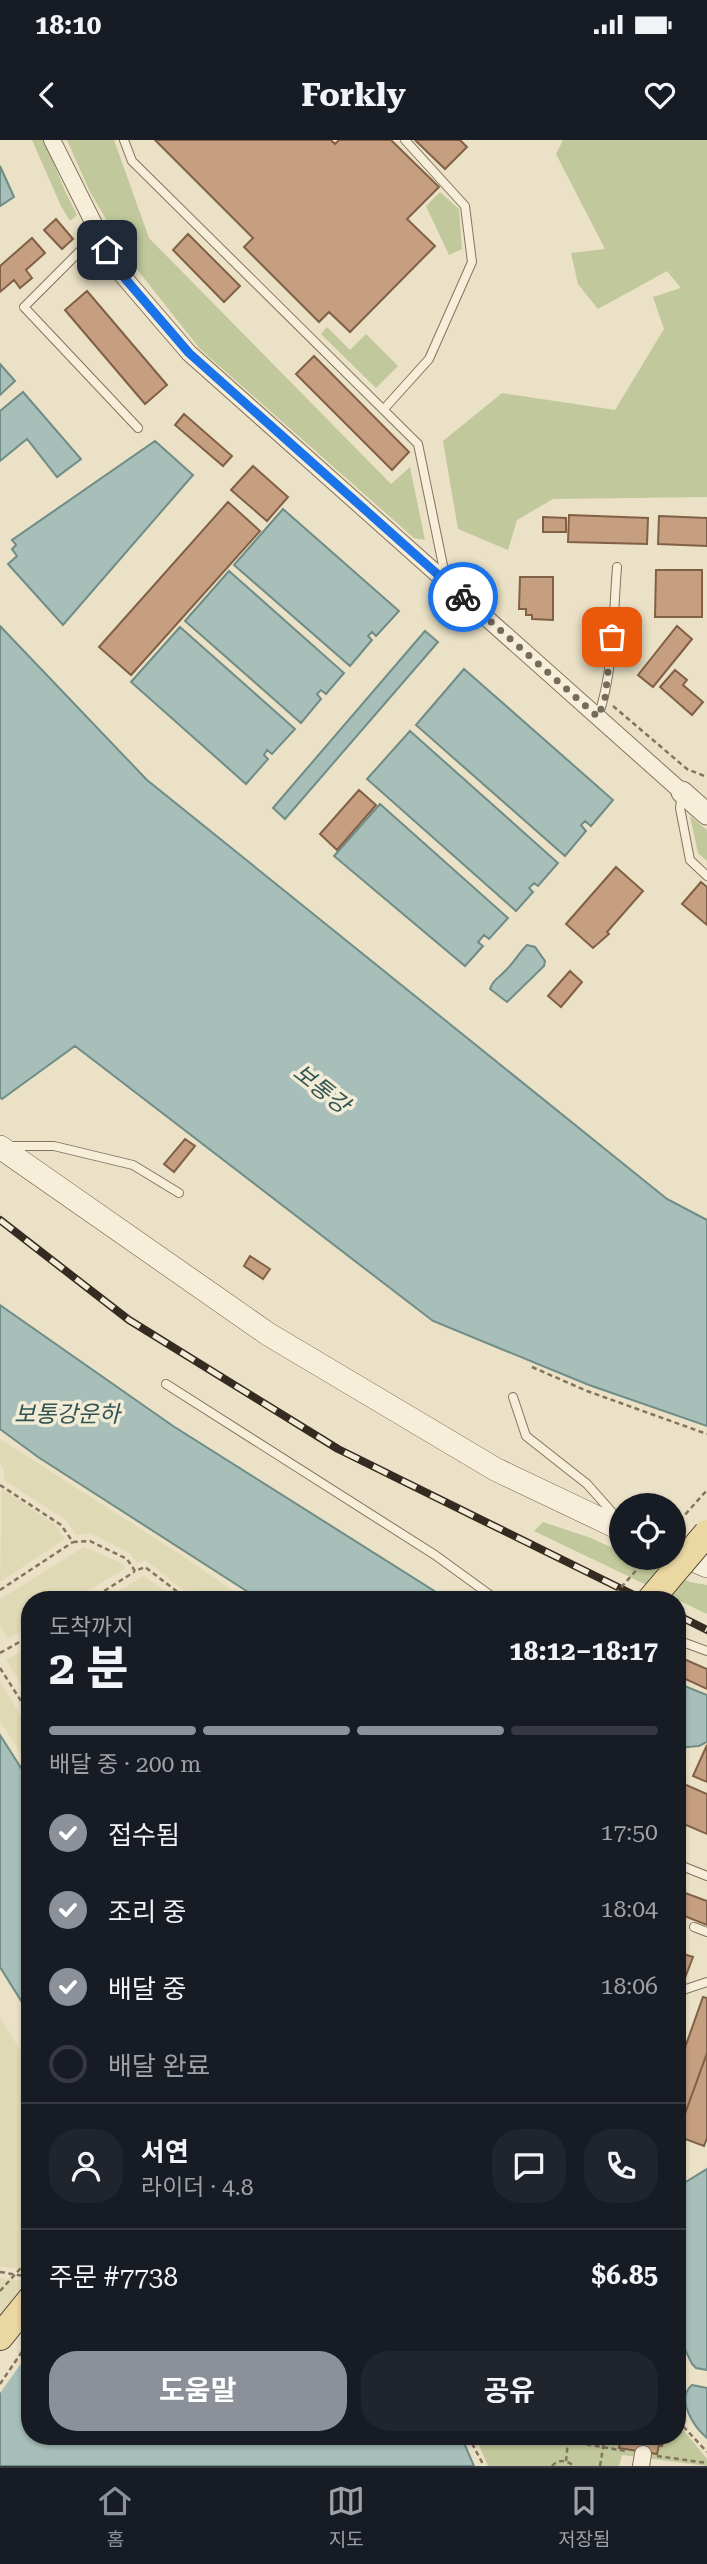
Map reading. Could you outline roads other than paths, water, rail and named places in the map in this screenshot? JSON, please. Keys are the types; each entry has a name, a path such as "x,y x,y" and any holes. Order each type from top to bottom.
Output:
{"main road":[{"path":"0,1146 268,1334 495,1469 609,1522"},
{"path":"658,1591 707,1533"},
{"path":"686,1557 707,1566"},
{"path":"0,2337 21,2311"}],"street":[{"path":"52,140 116,268 189,353 707,814"},
{"path":"682,792 707,795"}],"lane":[{"path":"124,140 132,161 418,444 447,582"},
{"path":"384,409 429,359 472,262 465,206 405,140"},
{"path":"98,233 24,307 138,428"},
{"path":"598,717 605,698 610,660 617,567"},
{"path":"682,792 680,808 690,860 707,876"},
{"path":"0,1146 54,1146 133,1165 179,1193"},
{"path":"166,1384 435,1555 485,1591"},
{"path":"513,1396 526,1436 587,1484 609,1509"},
{"path":"686,1643 707,1651"},
{"path":"686,1868 707,1876"},
{"path":"694,1927 707,1932"},
{"path":"686,1989 707,1982"}],"water":[{"path":"0,166 14,197 0,206"},
{"path":"0,364 15,381 0,395"},
{"path":"23,392 81,459 57,477 27,439 0,461 0,411"},
{"path":"155,441 193,475 63,625 8,564 17,556 12,549 16,545 12,540"},
{"path":"283,509 399,611 376,636 372,632 368,636 372,640 350,666 234,565"},
{"path":"229,571 344,673 326,694 321,690 317,694 321,699 301,723 185,621"},
{"name":"보통강","path":"0,626 147,780 667,1199 707,1220 707,1426 589,1385 433,1321 75,1046 2,1099 0,1097"},
{"path":"180,627 295,729 272,754 267,750 264,755 268,759 246,784 131,682"},
{"path":"425,631 438,642 285,819 273,808"},
{"path":"464,669 613,800 591,826 585,821 581,825 586,831 565,856 416,725"},
{"path":"410,731 558,863 538,886 534,883 529,888 533,892 516,911 367,779"},
{"path":"380,804 508,918 489,939 484,935 478,942 483,946 465,966 334,856"},
{"path":"527,945 535,947 545,961 544,966 507,1002 490,989"},
{"name":"보통강운하","path":"0,1305 173,1426 434,1591 247,1591 38,1457 0,1429"},
{"path":"686,1687 707,1695 707,1742 686,1747"},
{"path":"0,1735 21,1768 21,2001 0,1967"},
{"path":"707,2169 707,2370 696,2368 686,2352 686,2182"},
{"path":"0,2329 21,2332 21,2445 465,2445 474,2466 0,2466"},
{"path":"692,2385 707,2388 707,2438 688,2413 687,2391"}],"railway":[{"path":"0,1220 129,1320 338,1449 626,1591"},
{"path":"686,1620 707,1630"}]}
